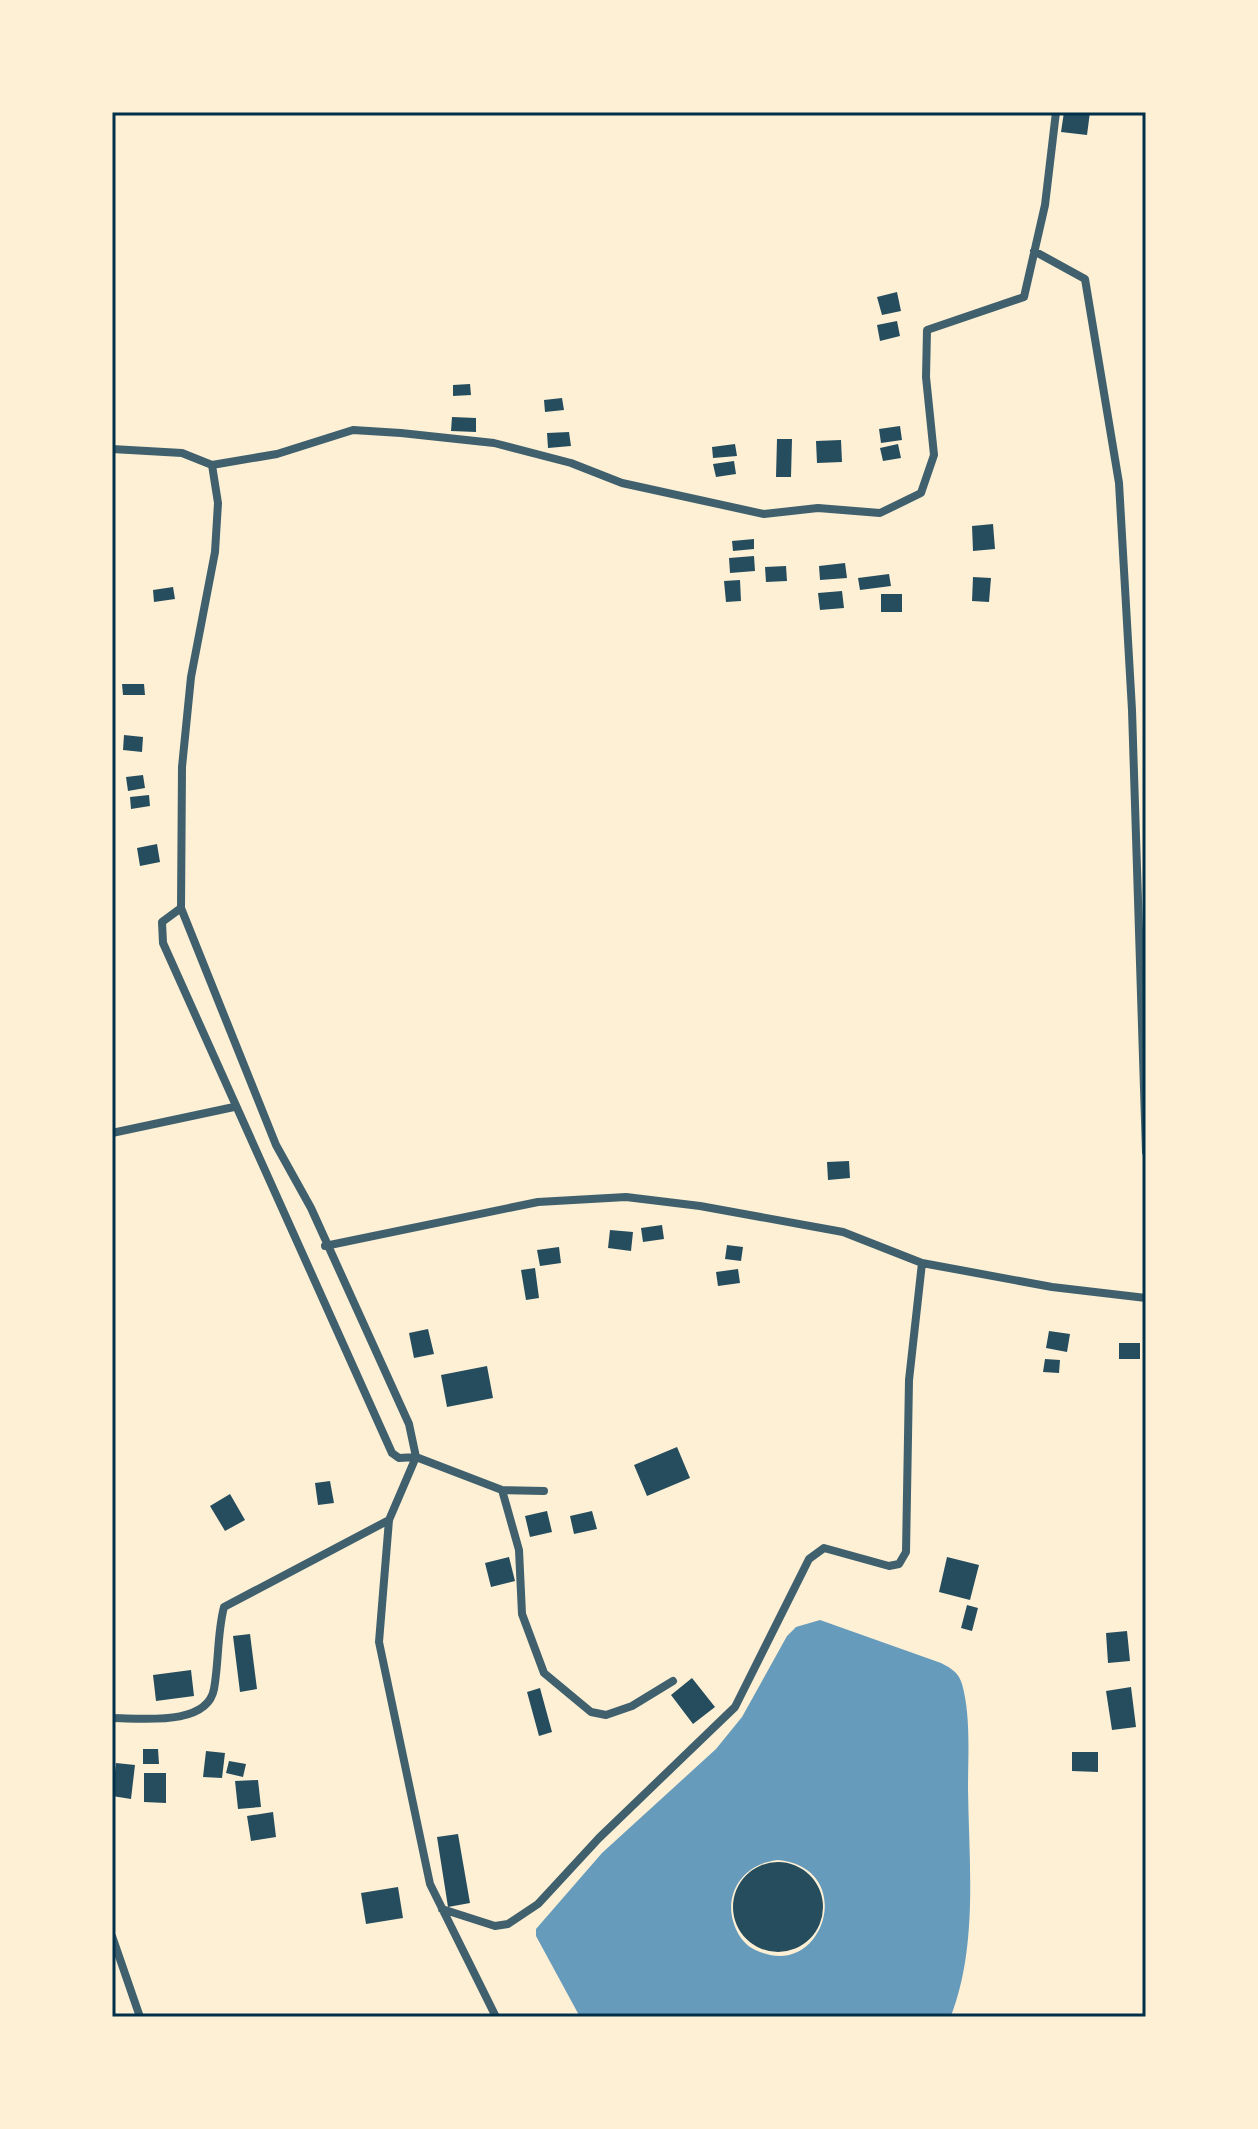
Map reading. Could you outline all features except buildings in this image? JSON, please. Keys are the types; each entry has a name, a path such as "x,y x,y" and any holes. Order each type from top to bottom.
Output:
{"street":[{"path":"112,449 182,453 212,465 277,454 353,430 401,433 494,443 571,463 622,483 764,514 818,508 880,513 921,493 934,455 926,377 927,330 1024,297 1045,205 1056,112"},
{"path":"1034,251 1085,279 1119,483 1132,710 1146,1152"},
{"path":"212,465 218,503 215,552 191,677 182,767 181,908 250,1086 409,1424 416,1457 389,1520 379,1642 430,1884 496,2017"},
{"path":"181,908 162,922 163,943 234,1107 392,1453 399,1458 416,1457 502,1490 544,1491"},
{"path":"112,1133 234,1107"},
{"path":"325,1246 538,1202 626,1197 700,1206 843,1232 922,1263 1052,1287 1146,1298"},
{"path":"442,1909 495,1926 508,1924 538,1904 599,1838 735,1707 809,1559 824,1548 889,1566 899,1564 906,1552 909,1380 922,1263"},
{"path":"502,1490 519,1550 522,1614 544,1673 591,1712 606,1715 632,1706 673,1681"},
{"path":"112,1718 170,1717 199,1710 214,1692 216,1635 224,1607 389,1520"},
{"path":"112,1936 140,2017"}],"water":[{"path":"820,1620 941,1663 961,1680 968,1723 970,1904 965,1962 951,2016 580,2017 536,1936 536,1929 602,1853 716,1749 742,1717 787,1636 796,1627","holes":["778,1860 803,1867 818,1881 824,1899 823,1918 816,1935 803,1949 785,1956 753,1949 741,1939 733,1922 732,1897 736,1886 743,1877 764,1863"]}]}
